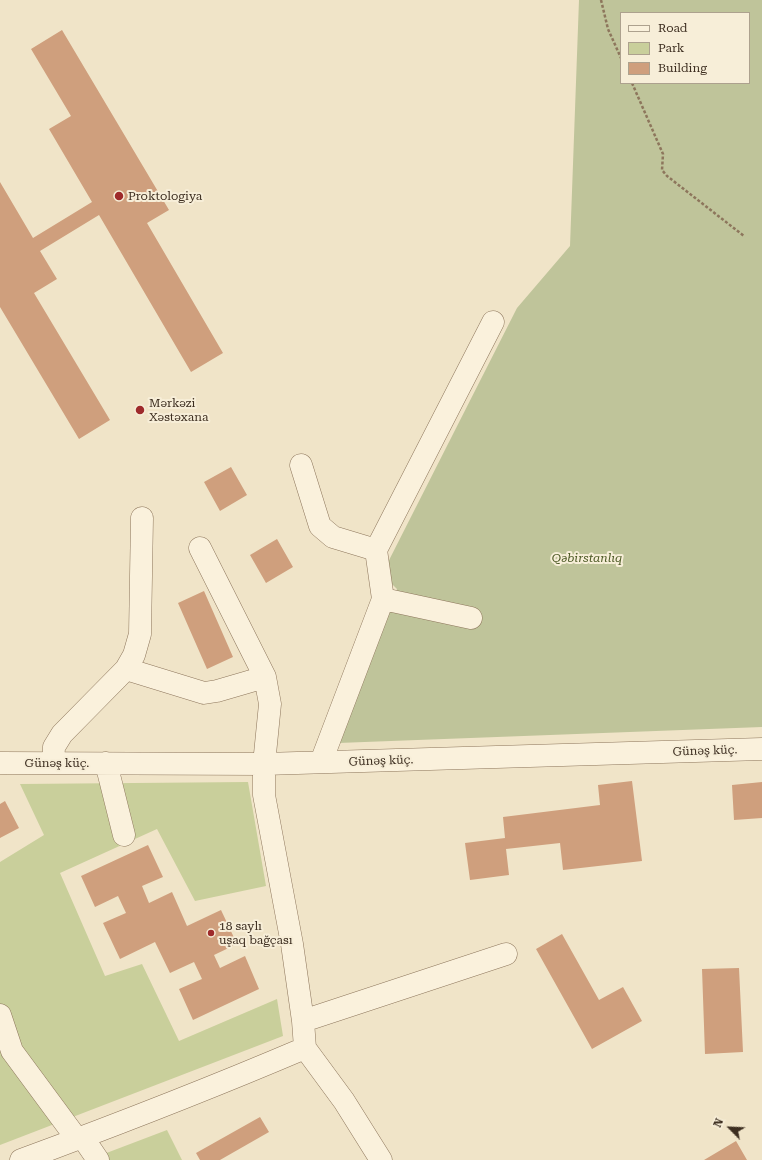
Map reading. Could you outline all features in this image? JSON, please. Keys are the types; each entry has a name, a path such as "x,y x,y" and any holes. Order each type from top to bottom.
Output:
{"street":[{"path":"321,762 383,599 376,550 493,322"},
{"path":"300,465 320,526 333,537 376,550"},
{"path":"53,763 54,747 62,734 126,669 134,655 140,634 142,518"},
{"path":"200,548 265,677 270,704 264,764 264,795 292,944 303,1021 305,1048 344,1101 381,1160"},
{"path":"383,599 471,618"},
{"path":"126,669 204,693 217,692 265,677"},
{"name":"Günəş küç.","path":"0,763 264,764 762,749"},
{"path":"106,763 124,835"},
{"path":"303,1021 506,954"},
{"path":"0,1015 12,1051 98,1160"},
{"path":"21,1160 305,1048"}],"path":[{"path":"602,0 608,29 620,56"},
{"path":"632,84 663,154 662,170 667,176 744,236"}],"green space":[{"name":"Qəbirstanlıq","path":"579,0 762,0 762,727 338,743 397,589 382,574 517,308 570,246"},
{"path":"248,782 266,886 195,901 157,829 60,873 105,976 142,964 179,1041 277,999 283,1036 0,1145 0,862 44,835 20,784"},
{"path":"167,1130 182,1160 88,1160"}],"building":[{"path":"62,30 169,210 147,223 223,353 191,372 99,215 40,251 57,279 34,293 110,420 79,439 0,307 0,182 33,238 92,202 49,129 71,116 31,49"},
{"path":"231,467 247,495 220,511 204,482"},
{"path":"277,539 293,567 266,583 250,555"},
{"path":"204,591 233,657 207,669 178,603"},
{"path":"632,781 642,861 563,870 560,843 506,849 509,875 470,880 465,843 505,838 503,817 600,805 598,785"},
{"path":"762,782 762,818 734,820 732,785"},
{"path":"5,801 19,828 0,838 0,804"},
{"path":"148,845 163,877 142,886 149,903 172,892 187,926 221,910 237,944 214,955 220,968 245,956 259,989 193,1020 179,989 202,979 194,962 170,973 155,942 120,959 103,923 126,913 118,896 95,907 81,876"},
{"path":"562,934 599,1000 623,987 642,1021 592,1049 536,949"},
{"path":"739,968 743,1052 705,1054 702,969"},
{"path":"260,1117 269,1132 220,1160 200,1160 196,1153"},
{"path":"736,1141 747,1160 704,1160"}],"place":[{"name":"Proktologiya","path":"119,196"},
{"name":"Mərkəzi Xəstəxana","path":"140,410"},
{"name":"18 saylı uşaq bağçası","path":"211,933"}]}
